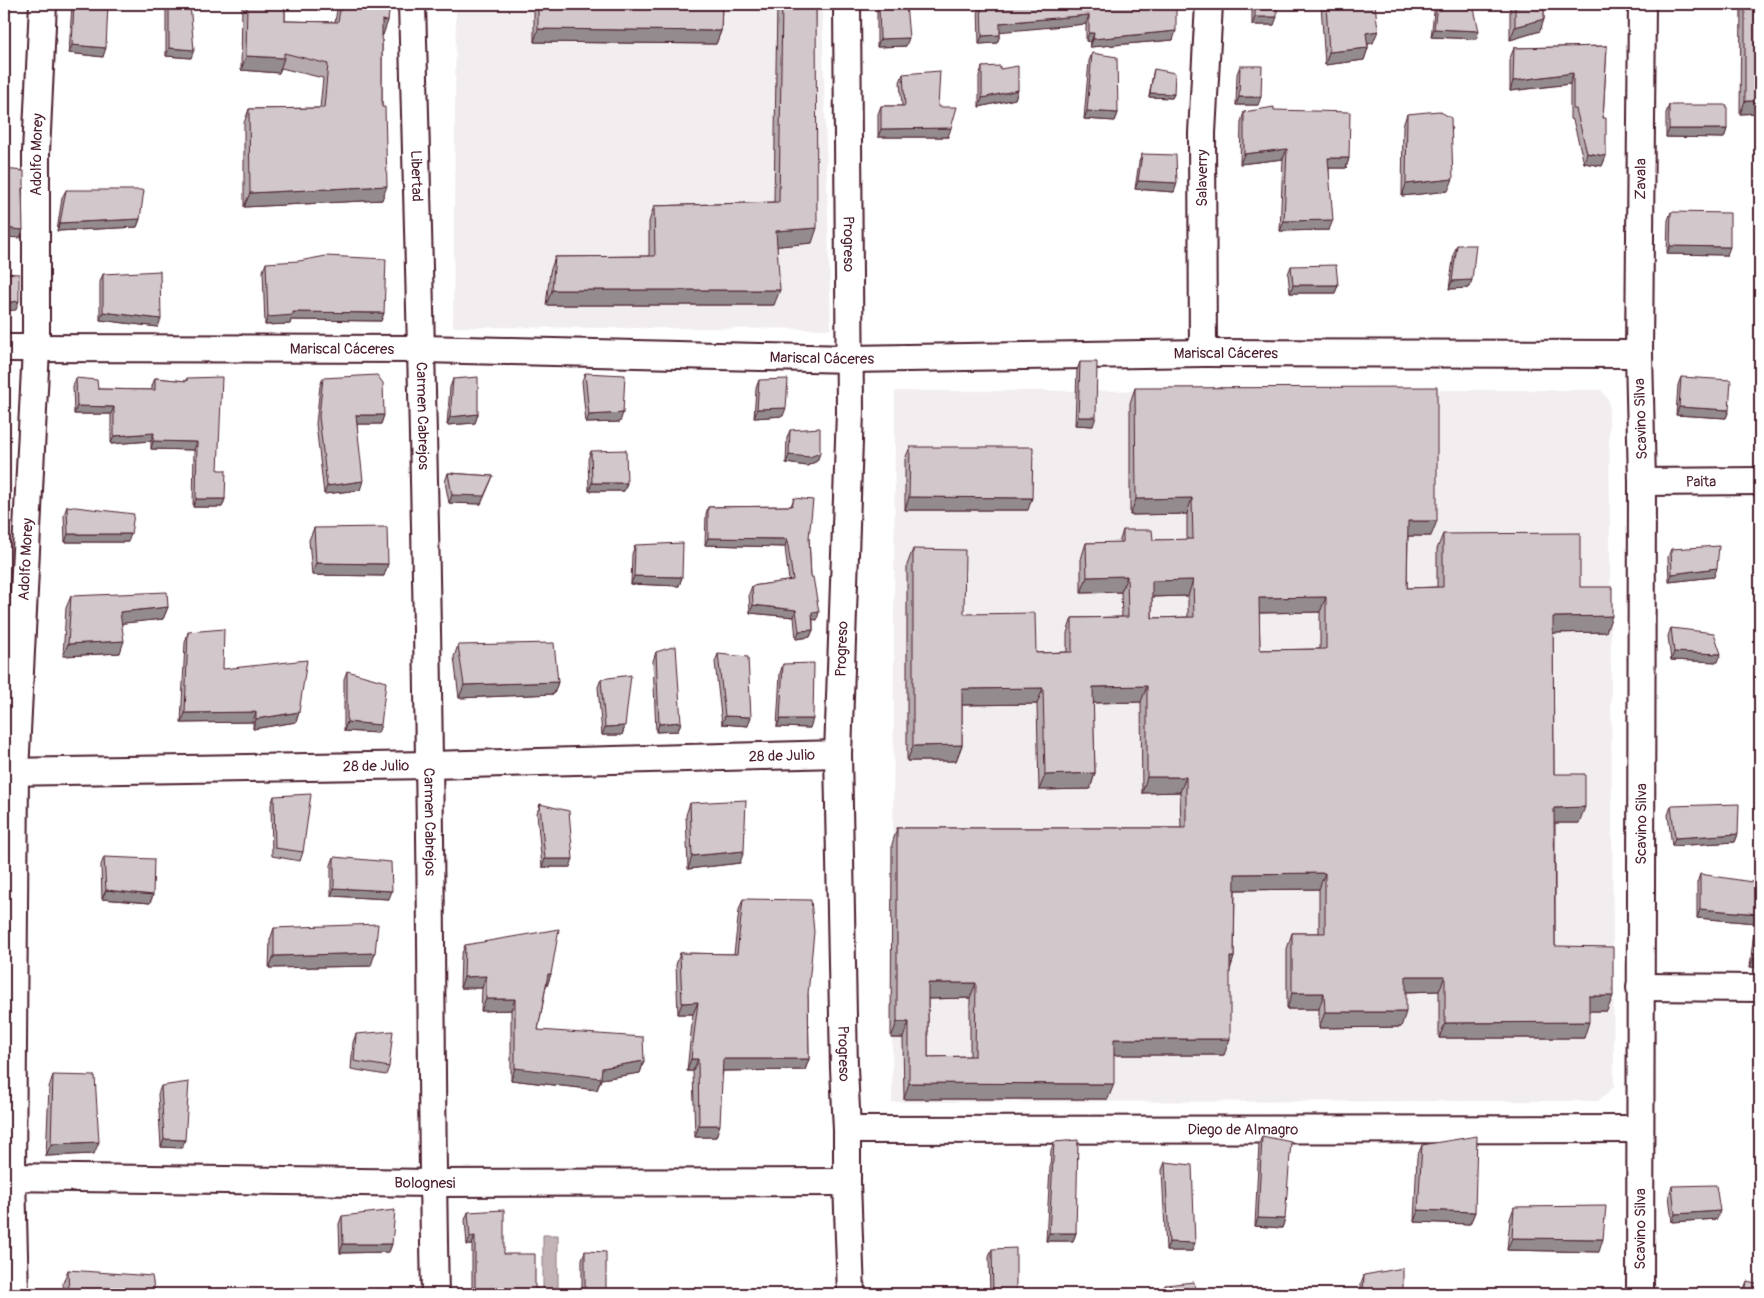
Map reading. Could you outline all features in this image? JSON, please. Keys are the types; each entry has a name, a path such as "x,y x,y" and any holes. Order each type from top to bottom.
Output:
{"street":[{"name":"Adolfo Morey","path":"15,1294 8,1177 9,772 36,349 36,152 43,4"},
{"name":"Libertad","path":"412,4 422,350"},
{"name":"Progreso","path":"848,4 850,412 838,754 844,1068 847,1130 846,1182 851,1294"},
{"name":"Salaverry","path":"1203,353 1202,133 1209,4"},
{"name":"Zavala","path":"1639,354 1642,4"},
{"name":"Mariscal Cáceres","path":"4,348 422,350 850,359 1203,353 1639,354"},
{"name":"Carmen Cabrejos","path":"422,350 435,1294"},
{"name":"Scavino Silva","path":"1639,354 1642,482 1640,1294"},
{"name":"Paita","path":"1642,482 1760,481"},
{"name":"28 de Julio","path":"9,772 838,754"},
{"path":"1640,987 1760,988"},
{"name":"Diego de Almagro","path":"847,1130 1640,1129"},
{"name":"Bolognesi","path":"8,1177 433,1183 846,1182"}],"shaded area":[{"path":"456,4 822,4 831,329 453,327"},
{"path":"1601,390 1609,401 1614,1087 1598,1101 892,1102 895,391"},
{"path":"543,1235 558,1235 558,1292 543,1290"}],"building":[{"path":"74,4 108,4 106,48 72,45"},
{"path":"169,4 190,4 194,50 169,48"},
{"path":"247,4 285,4 285,21 338,22 341,4 390,4 388,21 382,20 382,107 385,107 387,186 250,193 249,109 324,108 328,64 284,53 284,58 246,56"},
{"path":"538,4 722,4 721,31 538,29"},
{"path":"782,4 816,4 817,228 776,231 780,290 552,290 555,257 655,256 654,206 779,202"},
{"path":"879,4 906,4 909,38 880,39"},
{"path":"981,4 1176,4 1176,31 1093,39 1094,33 1089,33 1089,15 1000,23 1000,35 982,36"},
{"path":"1255,4 1277,4 1277,17 1255,17"},
{"path":"1326,4 1375,4 1378,31 1366,33 1368,48 1329,52"},
{"path":"1437,4 1473,4 1479,31 1434,29"},
{"path":"1515,4 1544,4 1544,19 1515,27"},
{"path":"1745,4 1760,4 1760,101 1745,101"},
{"path":"1607,46 1603,118 1606,118 1606,156 1587,153 1576,109 1573,109 1573,73 1513,81 1514,48"},
{"path":"1092,53 1117,57 1118,113 1087,111"},
{"path":"1000,66 1000,69 1018,66 1018,90 982,98 982,67"},
{"path":"1240,66 1262,66 1261,97 1239,97"},
{"path":"1154,69 1175,73 1174,94 1150,93"},
{"path":"940,71 938,107 957,107 951,128 881,129 881,106 905,106 903,74"},
{"path":"1669,105 1727,105 1727,129 1669,129"},
{"path":"1274,107 1274,110 1350,112 1349,158 1328,158 1333,220 1284,221 1287,149 1244,154 1244,112"},
{"path":"1439,111 1451,118 1453,179 1406,184 1407,114"},
{"path":"1142,154 1176,155 1177,183 1138,181"},
{"path":"4,169 24,171 24,188 22,188 23,230 4,228"},
{"path":"66,190 144,190 140,219 60,223"},
{"path":"1671,212 1730,213 1730,247 1670,246"},
{"path":"1457,245 1476,245 1472,280 1452,281"},
{"path":"326,256 386,259 384,313 293,312 293,315 268,317 266,263 299,261"},
{"path":"1336,265 1338,285 1293,285 1291,266"},
{"path":"160,271 161,319 103,312 103,274"},
{"path":"4,273 19,274 19,301 4,303"},
{"path":"1080,362 1097,362 1096,417 1078,417"},
{"path":"4,372 8,380 4,431"},
{"path":"585,373 625,375 623,413 589,415"},
{"path":"377,375 383,383 384,415 356,415 363,481 327,486 319,416 323,378"},
{"path":"222,377 218,470 226,470 225,499 196,499 197,442 153,441 154,433 114,436 114,407 77,406 76,378 97,380 98,389 155,390 155,378 187,381 187,378"},
{"path":"478,377 478,414 450,417 453,379"},
{"path":"1681,377 1731,380 1729,410 1679,407"},
{"path":"788,379 786,408 757,409 759,380"},
{"path":"1437,387 1437,521 1408,521 1407,588 1443,587 1443,534 1580,533 1580,587 1612,587 1612,616 1553,617 1554,774 1585,774 1585,807 1554,808 1555,946 1613,947 1613,996 1589,996 1589,1022 1445,1023 1445,976 1406,976 1406,1012 1325,1012 1324,993 1292,993 1292,933 1325,933 1325,873 1235,874 1234,957 1230,957 1230,1039 1114,1039 1114,1084 909,1083 909,1022 897,1022 897,828 1186,828 1186,777 1147,777 1147,686 1093,687 1095,773 1045,775 1043,688 962,689 962,745 913,746 913,549 965,550 964,614 1035,613 1036,653 1072,652 1072,618 1128,617 1127,576 1087,577 1086,543 1123,542 1123,530 1152,530 1153,540 1193,539 1192,498 1136,499 1135,388","holes":["1193,580 1194,617 1152,618 1152,581","1326,597 1326,649 1260,650 1259,598","928,983 976,983 975,1056 928,1057"]},
{"path":"820,428 820,453 810,457 789,455 790,430"},
{"path":"5,436 5,482 4,482"},
{"path":"910,447 1033,447 1032,498 909,497"},
{"path":"626,450 627,483 592,483 591,451"},
{"path":"448,473 493,476 484,496 452,495"},
{"path":"794,498 813,500 809,538 811,577 813,577 819,612 812,612 813,630 799,631 796,610 753,605 752,586 793,580 787,539 708,538 708,507 792,506"},
{"path":"67,506 134,514 131,534 68,534"},
{"path":"387,527 388,564 316,563 314,528"},
{"path":"683,543 682,577 634,576 635,545"},
{"path":"1719,546 1717,568 1672,574 1671,549"},
{"path":"167,592 168,607 120,612 124,641 68,644 71,596"},
{"path":"1671,628 1714,633 1721,654 1674,652"},
{"path":"224,629 223,669 307,660 299,712 256,719 256,712 185,713 188,632"},
{"path":"554,643 558,682 464,685 458,645"},
{"path":"676,646 681,722 659,724 656,652"},
{"path":"718,654 748,657 751,717 725,716"},
{"path":"814,663 813,719 780,719 783,664"},
{"path":"347,671 386,682 381,725 347,722"},
{"path":"631,675 625,726 605,727 601,679"},
{"path":"311,794 303,852 275,848 274,796"},
{"path":"746,800 744,851 692,856 690,803"},
{"path":"540,804 569,811 573,859 545,859"},
{"path":"1739,804 1738,834 1675,838 1671,806"},
{"path":"104,857 154,859 153,895 106,890"},
{"path":"334,857 391,862 392,891 334,888"},
{"path":"1700,874 1758,883 1759,914 1700,909"},
{"path":"743,899 811,900 814,932 808,994 809,1059 723,1059 720,1125 699,1125 698,1059 691,1059 698,1002 682,1003 680,953 737,954"},
{"path":"1757,921 1760,921 1760,959 1753,959"},
{"path":"378,924 375,953 274,956 274,928"},
{"path":"559,929 551,974 548,974 538,1030 643,1037 644,1061 602,1068 601,1078 515,1068 515,999 486,999 486,976 464,977 465,945"},
{"path":"393,1031 389,1067 354,1061 356,1034"},
{"path":"53,1075 95,1076 99,1142 51,1144"},
{"path":"189,1082 185,1140 164,1139 161,1086"},
{"path":"1262,1136 1291,1142 1285,1219 1258,1218"},
{"path":"1477,1136 1475,1212 1418,1210 1422,1145"},
{"path":"1078,1140 1076,1233 1049,1233 1054,1142"},
{"path":"1165,1162 1192,1165 1195,1243 1169,1242"},
{"path":"1716,1185 1720,1211 1675,1214 1672,1186"},
{"path":"1606,1206 1603,1239 1512,1238 1514,1207"},
{"path":"395,1210 392,1244 343,1244 342,1216"},
{"path":"504,1210 504,1254 535,1254 535,1289 564,1290 564,1294 475,1294 475,1236 470,1237 468,1212"},
{"path":"1016,1248 1016,1294 993,1294 992,1249"},
{"path":"585,1251 606,1252 606,1294 585,1293"},
{"path":"1403,1268 1403,1294 1363,1294 1364,1275"},
{"path":"68,1270 152,1276 155,1294 69,1294"},
{"path":"1747,1281 1760,1284 1760,1294 1745,1294"},
{"path":"1194,1282 1196,1294 1164,1294 1165,1285"},
{"path":"282,1293 317,1294 282,1294"}]}
